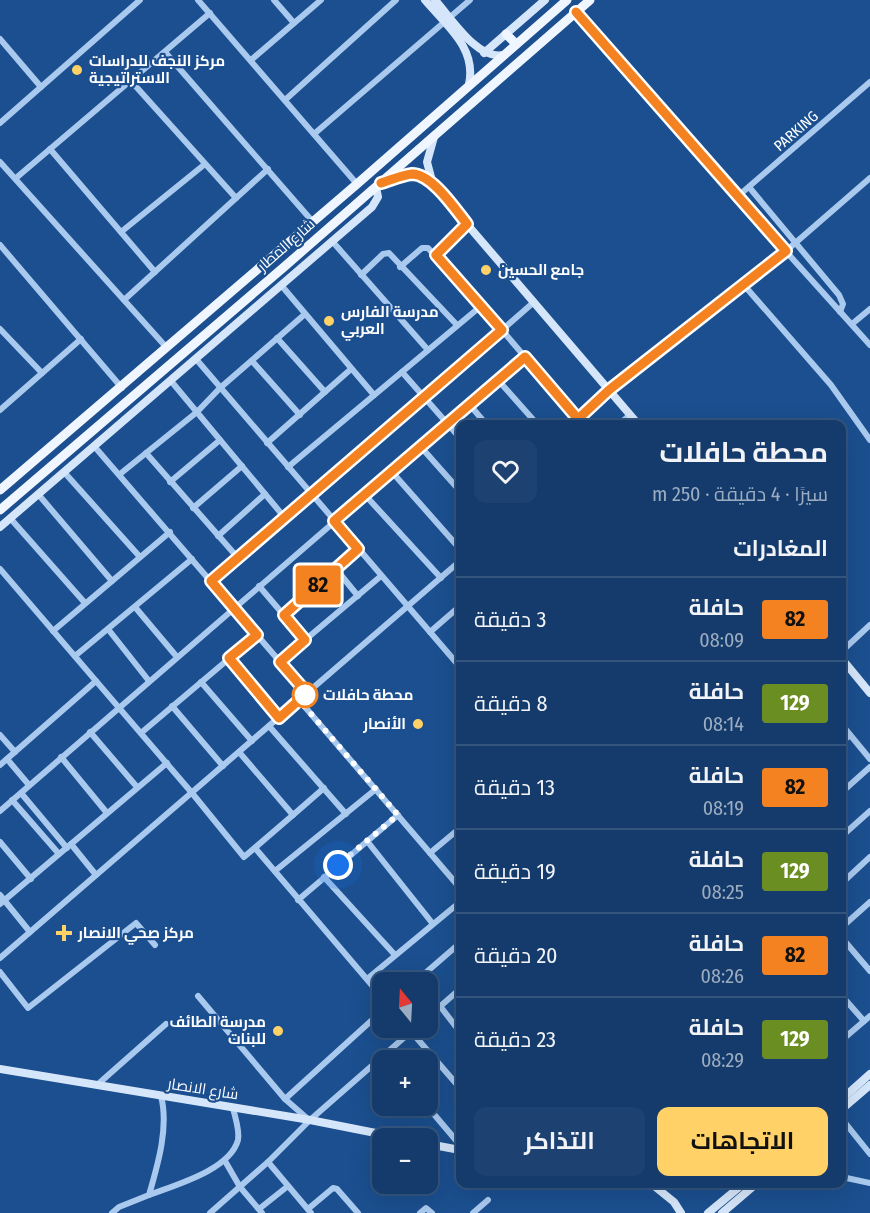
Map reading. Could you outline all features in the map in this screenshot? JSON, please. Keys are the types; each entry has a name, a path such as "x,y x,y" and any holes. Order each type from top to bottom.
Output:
{"main road":[{"name":"شارع المطار","path":"0,490 122,388 567,0"},
{"name":"شارع المطار","path":"0,510 284,267 590,0"},
{"path":"506,34 516,44"},
{"path":"292,239 295,247 303,250"},
{"path":"273,257 280,260 284,267"},
{"path":"0,483 13,479"}],"street":[{"path":"0,123 140,0"},
{"path":"198,0 357,184"},
{"path":"274,0 294,23"},
{"path":"251,60 321,0"},
{"path":"285,100 396,0"},
{"path":"425,0 484,53 495,57 503,55"},
{"path":"435,0 467,51 471,66 470,84"},
{"path":"314,134 470,0"},
{"path":"484,53 545,0"},
{"path":"576,12 870,345"},
{"path":"16,178 210,13"},
{"path":"0,39 41,87"},
{"path":"165,52 313,222"},
{"path":"131,81 236,198"},
{"name":"PARKING","path":"737,197 870,82"},
{"path":"433,184 426,162 434,137"},
{"path":"50,149 155,272"},
{"path":"0,162 166,348"},
{"path":"121,232 205,164"},
{"path":"124,300 268,169"},
{"path":"0,527 374,205 378,197 378,185 412,174 422,176 433,184 634,420"},
{"path":"582,420 609,390 786,251 870,178"},
{"path":"749,187 839,295 843,304 840,312"},
{"path":"436,255 467,224"},
{"path":"332,241 428,350"},
{"path":"0,245 122,388"},
{"path":"400,267 422,248 429,248 578,420"},
{"path":"362,274 386,252 457,326"},
{"path":"743,284 831,385 870,440"},
{"path":"281,285 374,395"},
{"path":"211,581 534,302"},
{"path":"288,467 481,306"},
{"path":"852,324 870,309"},
{"path":"120,474 197,412 220,388 305,314"},
{"path":"0,329 42,373"},
{"path":"277,338 325,392"},
{"path":"0,410 81,339"},
{"path":"0,811 525,357"},
{"path":"196,359 456,662"},
{"path":"252,361 300,415"},
{"path":"267,443 351,369"},
{"path":"402,372 456,433"},
{"path":"498,380 533,420"},
{"path":"171,381 285,518"},
{"path":"469,404 483,420"},
{"path":"624,420 630,415"},
{"path":"170,482 220,440"},
{"path":"94,446 307,693"},
{"path":"420,446 456,486"},
{"path":"146,453 238,558"},
{"path":"193,508 242,466"},
{"path":"64,472 140,557"},
{"path":"392,472 456,544"},
{"path":"38,494 112,581"},
{"path":"218,536 265,494"},
{"path":"365,495 441,578"},
{"path":"10,518 85,603"},
{"path":"53,631 170,532"},
{"path":"284,615 358,549"},
{"path":"75,656 192,559"},
{"path":"1,956 456,565"},
{"path":"0,569 244,857 324,788"},
{"path":"336,569 358,596"},
{"path":"280,662 381,576"},
{"path":"259,586 305,640"},
{"path":"135,607 177,657"},
{"path":"430,632 456,609"},
{"path":"846,647 870,625"},
{"path":"108,629 149,681"},
{"path":"141,733 257,635"},
{"path":"229,658 279,718"},
{"path":"846,666 870,693"},
{"path":"0,765 96,681"},
{"path":"201,682 252,741"},
{"path":"299,700 456,883"},
{"path":"172,706 223,766"},
{"path":"269,726 346,814"},
{"path":"846,730 867,750 870,759"},
{"path":"90,732 137,787"},
{"path":"0,735 15,752"},
{"path":"846,738 850,735"},
{"path":"239,752 293,815"},
{"path":"62,757 107,813"},
{"path":"7,759 29,785"},
{"path":"30,932 2,900 31,879 166,763"},
{"path":"846,788 870,767"},
{"path":"275,871 376,789"},
{"path":"21,793 96,875"},
{"path":"12,800 59,854"},
{"path":"846,832 870,811"},
{"path":"298,900 398,815"},
{"path":"430,853 456,831"},
{"path":"367,841 433,924"},
{"path":"0,842 31,879"},
{"path":"255,848 372,985"},
{"path":"846,879 870,857"},
{"path":"324,877 395,955"},
{"path":"846,923 870,902"},
{"path":"367,979 456,905"},
{"path":"0,972 28,1008 136,923 155,945"},
{"path":"846,943 870,971"},
{"path":"427,972 456,946"},
{"path":"456,992 440,1006 456,1027"},
{"path":"198,996 285,1099 309,1120"},
{"path":"846,1001 864,1021"},
{"path":"846,1037 870,1016"},
{"path":"285,1099 372,1020"},
{"path":"97,1085 166,1024"},
{"path":"387,1050 401,1038"},
{"path":"418,1038 456,1083"},
{"path":"211,1213 372,1064"},
{"name":"شارع الانصار","path":"0,1069 372,1132"},
{"path":"846,1095 870,1074"},
{"path":"846,1105 870,1084"},
{"path":"149,1195 163,1133 165,1111 161,1096"},
{"path":"112,1213 119,1207 201,1174 225,1161 238,1140 233,1108"},
{"path":"435,1116 456,1143"},
{"path":"846,1124 870,1154"},
{"path":"438,1145 456,1148"},
{"path":"225,1161 240,1187 261,1211 288,1186"},
{"path":"268,1162 310,1211 333,1188 337,1189 358,1213"},
{"path":"846,1178 870,1183"},
{"path":"654,1188 674,1202 681,1213"},
{"path":"708,1213 738,1188"},
{"path":"722,1213 751,1188"},
{"path":"475,1213 488,1200"},
{"path":"420,1213 426,1208 432,1213"}],"bus line":[{"name":"82","path":"381,183 408,175 422,176 430,180 467,224 436,255 502,330 211,581 257,635 229,658 279,718 307,693 280,662 305,640 284,615 358,549 334,521 525,357 578,419 609,390 786,251 576,12"}],"place":[{"name":"مركز النجف للدراسات الاستراتيجية","path":"77,70"},
{"name":"جامع الحسين","path":"486,270"},
{"name":"مدرسة الفارس العربي","path":"329,321"},
{"name":"محطة حافلات","path":"305,695"},
{"name":"الأنصار","path":"418,724"},
{"name":"مركز صحي الانصار","path":"64,933"},
{"name":"مدرسة الطائف للبنات","path":"278,1031"}],"route":[{"path":"305,695 307,693 299,700 398,815 338,865"}]}
